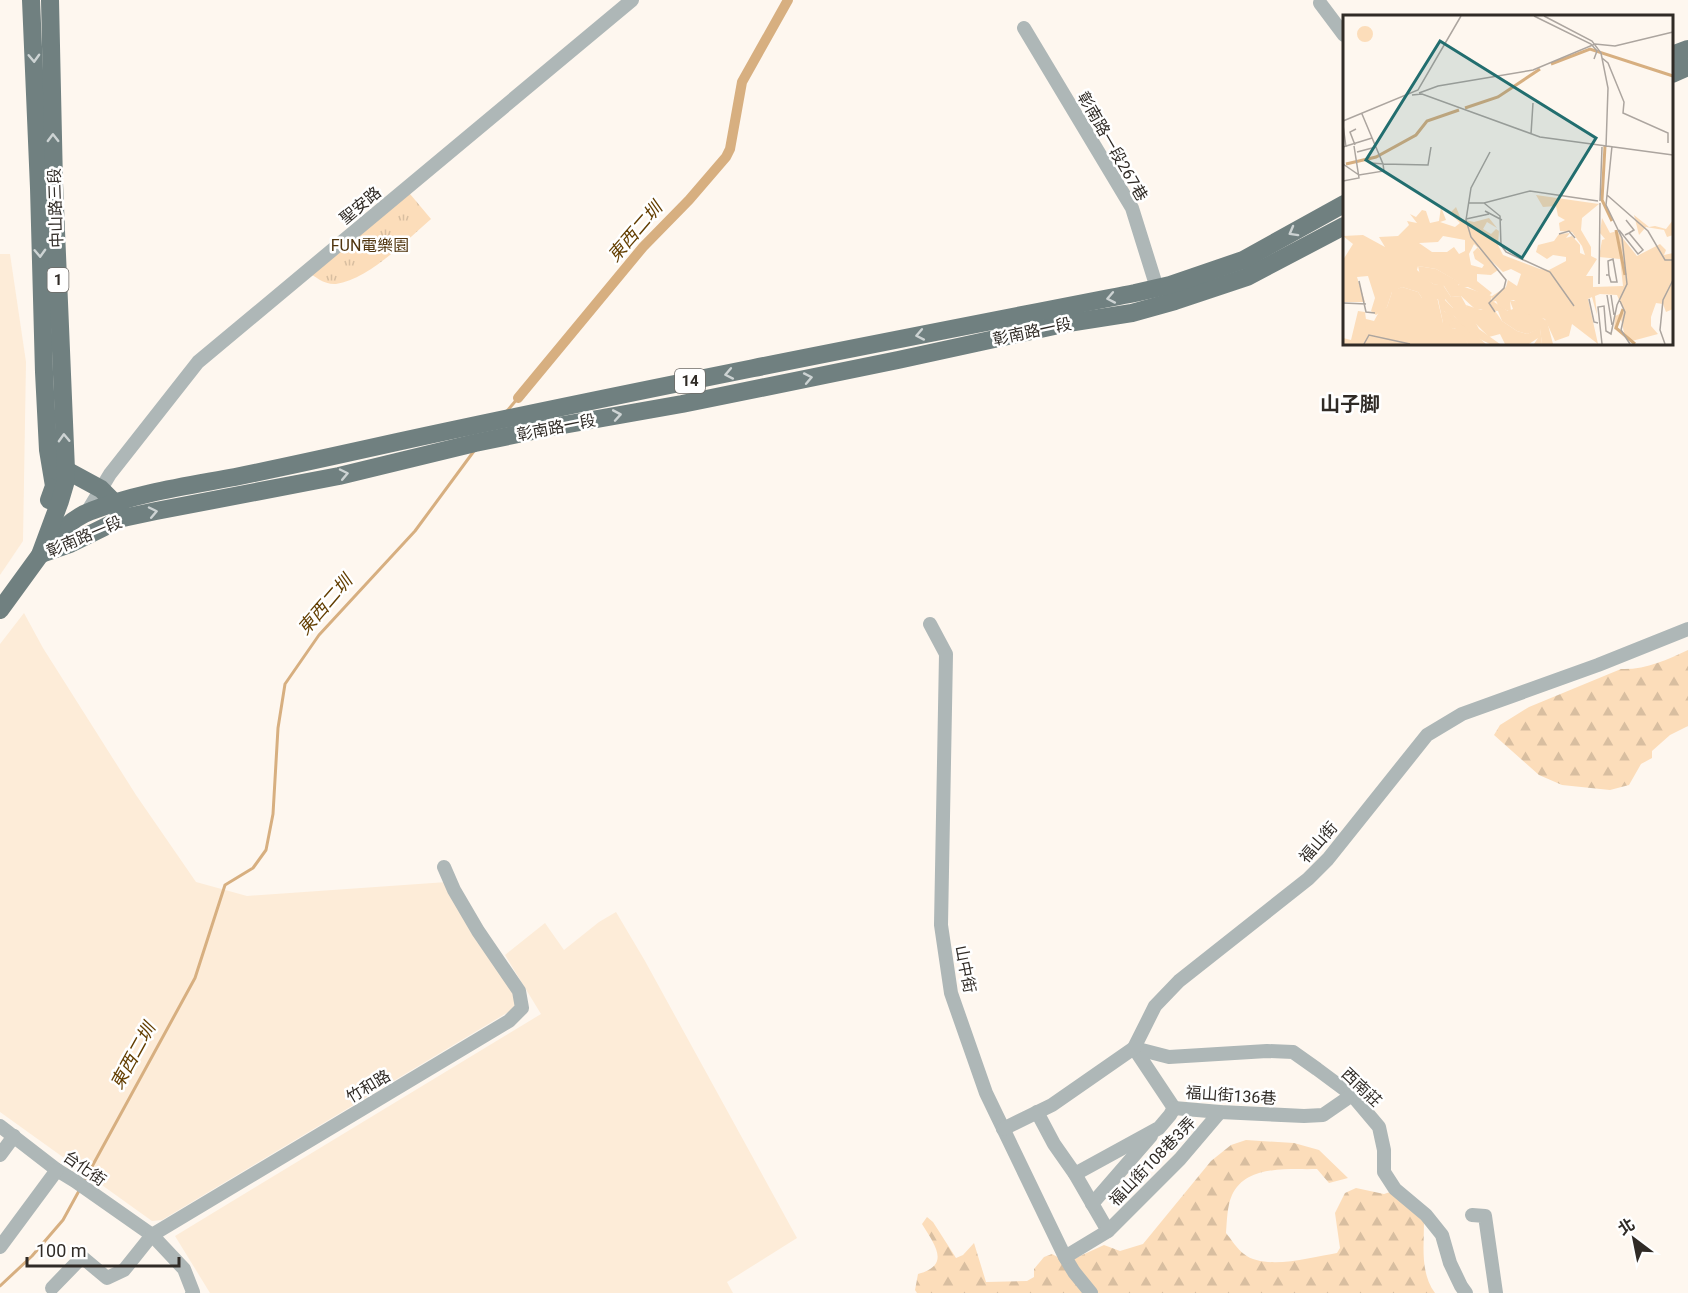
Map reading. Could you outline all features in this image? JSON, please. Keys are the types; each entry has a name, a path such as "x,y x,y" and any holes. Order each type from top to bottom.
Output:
{"main road":[{"name":"中山路三段","path":"31,0 48,450 59,478"},
{"name":"中山路三段","path":"0,610 40,555 54,520 59,478 50,0"},
{"path":"1673,54 1688,49"},
{"path":"1673,73 1688,68"},
{"name":"彰南路一段","path":"40,555 59,532 103,505 157,492 499,420 1157,288 1243,260 1343,205"},
{"name":"彰南路一段","path":"40,555 70,544 103,505 339,476 541,429 682,404 1068,323 1132,312 1175,301 1247,277 1343,227"},
{"path":"59,478 103,505"}],"street":[{"name":"聖安路","path":"103,505 110,474 198,362 632,0"},
{"path":"1320,3 1343,34"},
{"name":"彰南路一段267巷","path":"1024,28 1132,208 1157,288"},
{"name":"山中街","path":"930,624 946,654 941,925 951,993 986,1093 1065,1257 1074,1272 1092,1293"},
{"name":"福山街","path":"1004,1129 1052,1105 1134,1048 1155,1006 1179,981 1308,879 1328,859 1427,735 1462,714 1598,665 1688,629"},
{"name":"竹和路","path":"152,1235 509,1021 522,1008 519,991 478,932 444,867"},
{"name":"西南莊","path":"1134,1048 1169,1057 1267,1051 1293,1052 1352,1095 1379,1127 1384,1150 1384,1172 1395,1189 1426,1215 1442,1235 1450,1263 1466,1293"},
{"name":"福山街136巷","path":"1134,1048 1174,1108 1304,1116 1323,1115 1352,1095"},
{"path":"1092,1204 1174,1108"},
{"path":"1038,1112 1054,1144 1075,1174 1108,1231"},
{"name":"福山街108巷3弄","path":"1065,1257 1108,1231 1180,1159 1220,1112"},
{"name":"台化街","path":"0,1126 57,1170 152,1235"},
{"path":"1075,1174 1159,1128"},
{"path":"0,1155 14,1136"},
{"path":"0,1247 57,1170"},
{"path":"1472,1215 1485,1216 1496,1293"},
{"path":"52,1288 82,1257 107,1278 124,1270 152,1235 184,1269 192,1293"}],"shaded area":[{"path":"0,254 10,254 26,362 23,541 0,575"},
{"path":"24,613 43,648 136,795 196,882 247,896 447,882 520,1005 162,1220 152,1221 0,1112 0,644"},
{"path":"616,912 797,1238 727,1282 733,1293 210,1293 175,1236 541,1014 505,955 545,923 564,950 599,922"}],"green space":[{"name":"FUN電樂園","path":"405,188 431,219 399,247 374,267 349,281 332,284 324,282 307,271"},
{"path":"1688,650 1688,726 1670,735 1652,751 1652,758 1641,764 1629,785 1610,790 1562,785 1539,775 1494,735 1500,725 1529,707 1621,669 1647,666"},
{"path":"1246,1140 1294,1143 1319,1150 1348,1178 1329,1183 1317,1169 1281,1169 1258,1173 1248,1178 1232,1195 1226,1233 1244,1254 1264,1262 1276,1262 1302,1260 1337,1253 1340,1248 1335,1213 1345,1193 1356,1188 1384,1194 1402,1188 1415,1214 1424,1222 1425,1268 1435,1293 917,1293 915,1290 918,1274 935,1265 937,1259 935,1246 922,1224 927,1217 933,1222 956,1258 963,1255 974,1243 986,1282 1027,1281 1034,1277 1034,1269 1044,1257 1052,1254 1067,1262 1104,1245 1120,1251 1143,1244 1211,1161 1231,1145"}],"waterway":[{"name":"東西二圳","path":"518,398 643,247 689,200 726,157 730,149 742,82 788,0"},
{"name":"東西二圳","path":"507,411 518,398"},
{"name":"東西二圳","path":"83,1183 195,978 225,885 253,868 266,850 273,814 278,728 285,684 319,635 415,531 474,451"},
{"name":"東西二圳","path":"0,1286 32,1256 63,1220 80,1189"}],"district":[{"name":"山子脚","path":"1350,404"}]}
